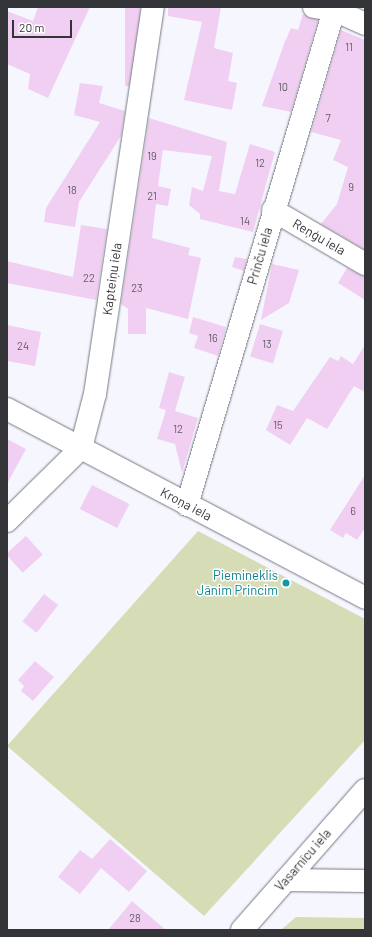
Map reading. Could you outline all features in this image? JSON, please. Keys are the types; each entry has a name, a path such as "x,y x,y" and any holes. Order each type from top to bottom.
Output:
{"street":[{"name":"Kapteiņu iela","path":"81,448 95,394 153,7"},
{"path":"327,8 365,24"},
{"name":"Prinču iela","path":"187,505 273,210 327,8"},
{"name":"Reņģu iela","path":"273,210 365,264"},
{"name":"Kroņa iela","path":"7,409 365,598"},
{"path":"7,521 81,448"},
{"name":"Vasarnīcu iela","path":"242,930 365,790"},
{"path":"286,880 365,881"}],"green space":[{"path":"198,531 365,619 365,740 204,916 7,746"},
{"path":"296,917 365,918 365,930 281,930"}],"building":[{"path":"38,7 90,7 48,98 28,89 30,74 7,64 7,11 33,21"},
{"path":"125,7 140,7 140,86 125,86"},
{"path":"168,7 221,7 214,48 233,53 228,81 237,83 232,110 184,100 202,22 168,16"},
{"path":"303,14 318,20 291,112 262,106 291,28 298,30"},
{"path":"341,30 365,40 365,250 321,224 337,204 348,167 333,160 341,140 311,132"},
{"path":"80,83 103,86 99,103 125,111 121,136 79,202 75,227 44,222 46,208 100,122 74,115"},
{"path":"149,118 227,142 219,191 235,194 250,144 275,152 253,232 200,219 200,214 189,205 192,187 203,191 212,156 163,150 158,186 171,189 168,206 156,204 152,238 190,248 188,255 201,258 188,319 146,308 146,334 128,334 128,309 121,304"},
{"path":"81,225 107,229 96,300 7,283 7,261 73,277"},
{"path":"235,257 247,259 244,271 232,267"},
{"path":"272,264 299,270 289,303 261,320"},
{"path":"347,268 365,276 365,300 338,283"},
{"path":"193,317 226,327 218,356 194,348 198,336 189,333"},
{"path":"260,324 283,331 273,364 250,357"},
{"path":"7,325 41,332 35,366 7,361"},
{"path":"365,345 365,392 354,386 327,429 307,418 290,445 266,430 277,405 293,411 330,357 338,361 341,356 353,364"},
{"path":"169,372 185,377 175,411 198,418 182,473 175,444 157,439 166,410 159,408"},
{"path":"7,439 26,449 7,484"},
{"path":"365,475 365,528 357,540 346,533 343,538 330,530"},
{"path":"92,485 129,504 117,528 80,509"},
{"path":"26,536 43,555 23,573 7,555 7,553"},
{"path":"44,594 58,605 37,633 22,622"},
{"path":"35,661 54,677 33,701 21,691 24,686 18,680"},
{"path":"110,839 147,871 129,892 101,868 80,894 58,877 80,850 92,859"},
{"path":"132,901 166,930 108,930"}],"place":[{"name":"Piemineklis Jānim Princim","path":"286,583"}]}
